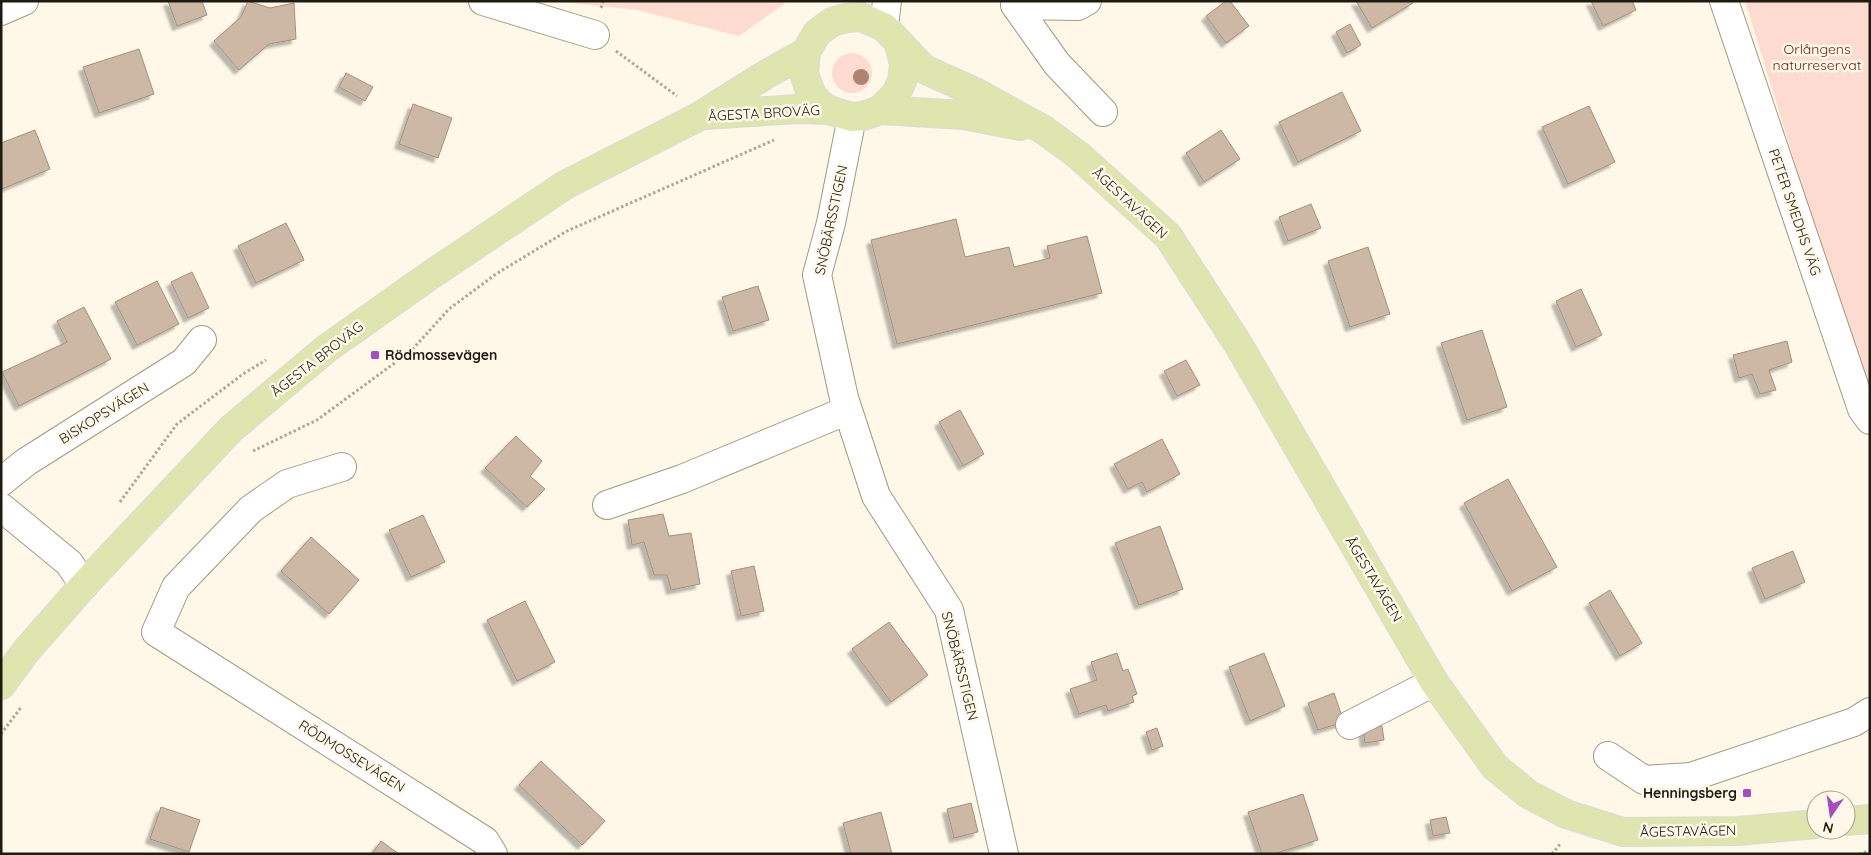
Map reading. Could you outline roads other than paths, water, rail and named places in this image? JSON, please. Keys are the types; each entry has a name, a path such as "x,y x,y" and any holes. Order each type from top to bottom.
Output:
{"main road":[{"path":"838,12 846,18 861,17 890,24 904,64 902,81 896,94 880,110 864,116 840,114 819,103 811,93 804,74 806,52 817,33 838,12"},
{"name":"ÅGESTAVÄGEN","path":"890,24 924,69 975,92 1044,130 1078,155 1168,236 1238,344 1434,682 1495,767 1528,794 1566,814 1623,832 1739,831 1806,825"},
{"name":"ÅGESTA BROVÄG","path":"1,685 26,651 84,585 231,429 326,349 440,268 565,186 691,108 765,75 806,52"},
{"name":"ÅGESTA BROVÄG","path":"691,108 796,109 840,114"},
{"name":"ÅGESTAVÄGEN","path":"880,110 964,115 1044,130"},
{"path":"1856,820 1870,819"}],"street":[{"path":"1,12 24,1"},
{"path":"483,1 595,35"},
{"path":"1087,1 1078,6 1015,5 1057,64 1103,112"},
{"name":"PETER SMEDHS VÄG","path":"1724,1 1862,409 1870,420"},
{"name":"SNÖBÄRSSTIGEN","path":"840,114 831,223 817,276 848,410 876,496 949,610 1004,854"},
{"name":"BISKOPSVÄGEN","path":"1,482 26,462 184,362 202,340"},
{"path":"607,505 682,480 848,410"},
{"name":"RÖDMOSSEVÄGEN","path":"342,467 287,484 251,508 176,587 156,632 484,841 492,854"},
{"path":"1,507 69,564 84,585"},
{"path":"1350,725 1434,682"},
{"path":"1608,756 1644,780 1691,777 1854,722 1870,712"}],"place":[{"name":"Rödmossevägen","path":"375,355"},
{"name":"Henningsberg","path":"1747,793"}],"park label":[{"name":"Orlångens naturreservat","path":"1817,58"}]}
